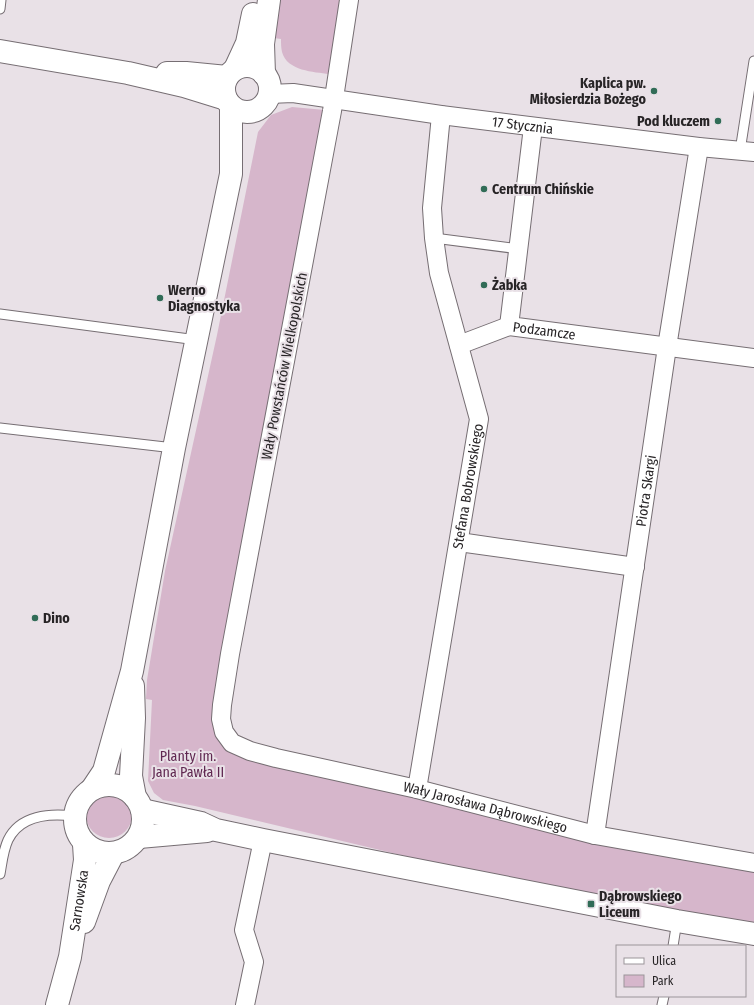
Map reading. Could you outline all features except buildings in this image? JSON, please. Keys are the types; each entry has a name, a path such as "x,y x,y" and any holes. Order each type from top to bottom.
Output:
{"main road":[{"path":"231,174 228,103 224,92 224,84 248,43 255,0"},
{"path":"0,51 130,73 184,86 228,103 238,110 246,112 254,111 261,108 266,102 267,84 263,44 269,0"},
{"path":"130,73 231,73 241,66 247,66 260,70 267,84"},
{"path":"132,671 134,718 131,776 143,816 142,827 139,837 132,845 123,851 113,854 102,853 92,850 84,844 77,831 74,816 80,801 92,789 104,771 132,671 174,448 231,174 254,111"},
{"path":"92,789 100,786 117,786 127,790 138,803 201,823 216,830 677,921 754,934"},
{"path":"139,837 216,830"},
{"name":"Sarnowska","path":"57,1005 70,957 84,860 84,844"},
{"name":"Sarnowska","path":"70,957 98,886 113,854"}],"street":[{"name":"Wały Powstańców Wielkopolskich","path":"224,732 221,719 222,705 230,654 334,100 349,0"},
{"name":"17 Stycznia","path":"267,84 293,93 334,100 533,127 747,152"},
{"name":"Stefana Bobrowskiego","path":"417,789 479,419 439,273 434,238 432,208 441,115"},
{"name":"Podzamcze","path":"533,127 509,326 754,358"},
{"name":"Piotra Skargi","path":"595,834 699,147"},
{"path":"458,345 509,326"},
{"path":"458,542 635,567"},
{"name":"Wały Jarosława Dąbrowskiego","path":"224,732 232,743 269,756 417,789 595,834 754,862"},
{"path":"245,1005 254,962 244,930 263,840"}],"lane":[{"path":"0,9 2,0"},
{"path":"747,152 754,61"},
{"path":"434,238 519,249"},
{"path":"0,314 197,340"},
{"path":"0,428 174,448"},
{"path":"0,874 8,840 24,822 33,818 47,815 74,816"},
{"path":"673,945 677,921"}],"green space":[{"path":"280,0 342,0 329,74 295,67 285,58 282,50 281,39 274,38"},
{"name":"Planty im. Jana Pawła II","path":"292,107 325,110 215,701 216,736 233,754 398,792 754,870 754,924 718,919 422,860 195,806 163,800 154,793 148,781 152,700 146,699 147,680 165,571 217,335 258,132 271,115"},
{"path":"104,792 114,792 122,796 128,802 132,810 132,820 128,828 122,834 114,838 104,838 96,834 90,828 86,820 86,810 90,802 96,796"}],"place":[{"name":"Kaplica pw. Miłosierdzia Bożego","path":"654,91"},
{"name":"Pod kluczem","path":"718,121"},
{"name":"Centrum Chińskie","path":"484,189"},
{"name":"Żabka","path":"484,285"},
{"name":"Werno Diagnostyka","path":"160,298"},
{"name":"Dino","path":"35,618"},
{"name":"Dąbrowskiego Liceum","path":"591,904"}]}
